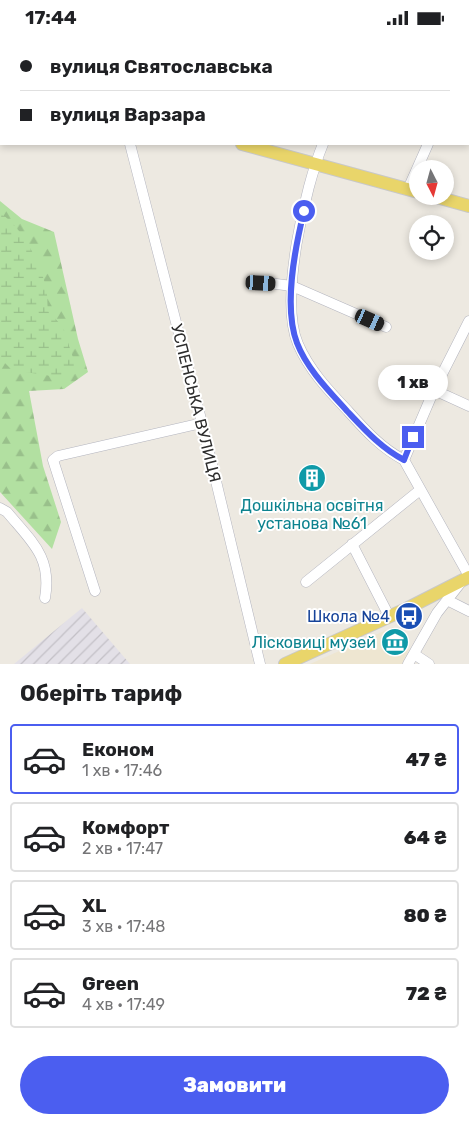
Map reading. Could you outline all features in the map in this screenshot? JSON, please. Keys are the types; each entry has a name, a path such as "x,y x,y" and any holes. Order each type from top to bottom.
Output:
{"main road":[{"path":"246,145 316,162 409,190"},
{"path":"454,202 469,206"},
{"path":"285,664 467,578"}],"street":[{"name":"УСПЕНСЬКА ВУЛИЦЯ","path":"130,145 202,423 260,664"},
{"path":"324,145 316,162 299,229 291,305 297,342 306,359 327,388 386,451 404,460 467,578 437,613 408,664"},
{"path":"423,160 428,145"},
{"path":"261,283 292,286 386,327"},
{"path":"404,460 434,390 469,321"},
{"path":"434,390 469,406"},
{"path":"95,591 53,460 58,456 202,423"},
{"path":"306,582 420,490"},
{"path":"0,508 7,512 44,559 48,583 45,598"},
{"path":"352,544 389,616"},
{"path":"447,600 469,611"},
{"path":"414,654 429,664"}],"shaded area":[{"path":"82,608 130,664 14,664"},
{"path":"393,627 409,650 402,664 310,664"}],"green space":[{"path":"0,201 22,219 54,232 78,339 88,372 64,389 29,391 43,466 61,522 52,549 0,492"},
{"path":"0,213 15,226 34,254 46,287 48,311 63,327 77,370 58,377 12,370 0,358"}],"place":[{"name":"Дошкільна освітня установа №61","path":"312,478"},
{"name":"Школа №4","path":"409,616"},
{"name":"Лісковиці музей","path":"395,642"}],"route":[{"path":"304,211 298,234 291,305 297,342 306,359 327,388 386,451 404,460 413,437"}]}
